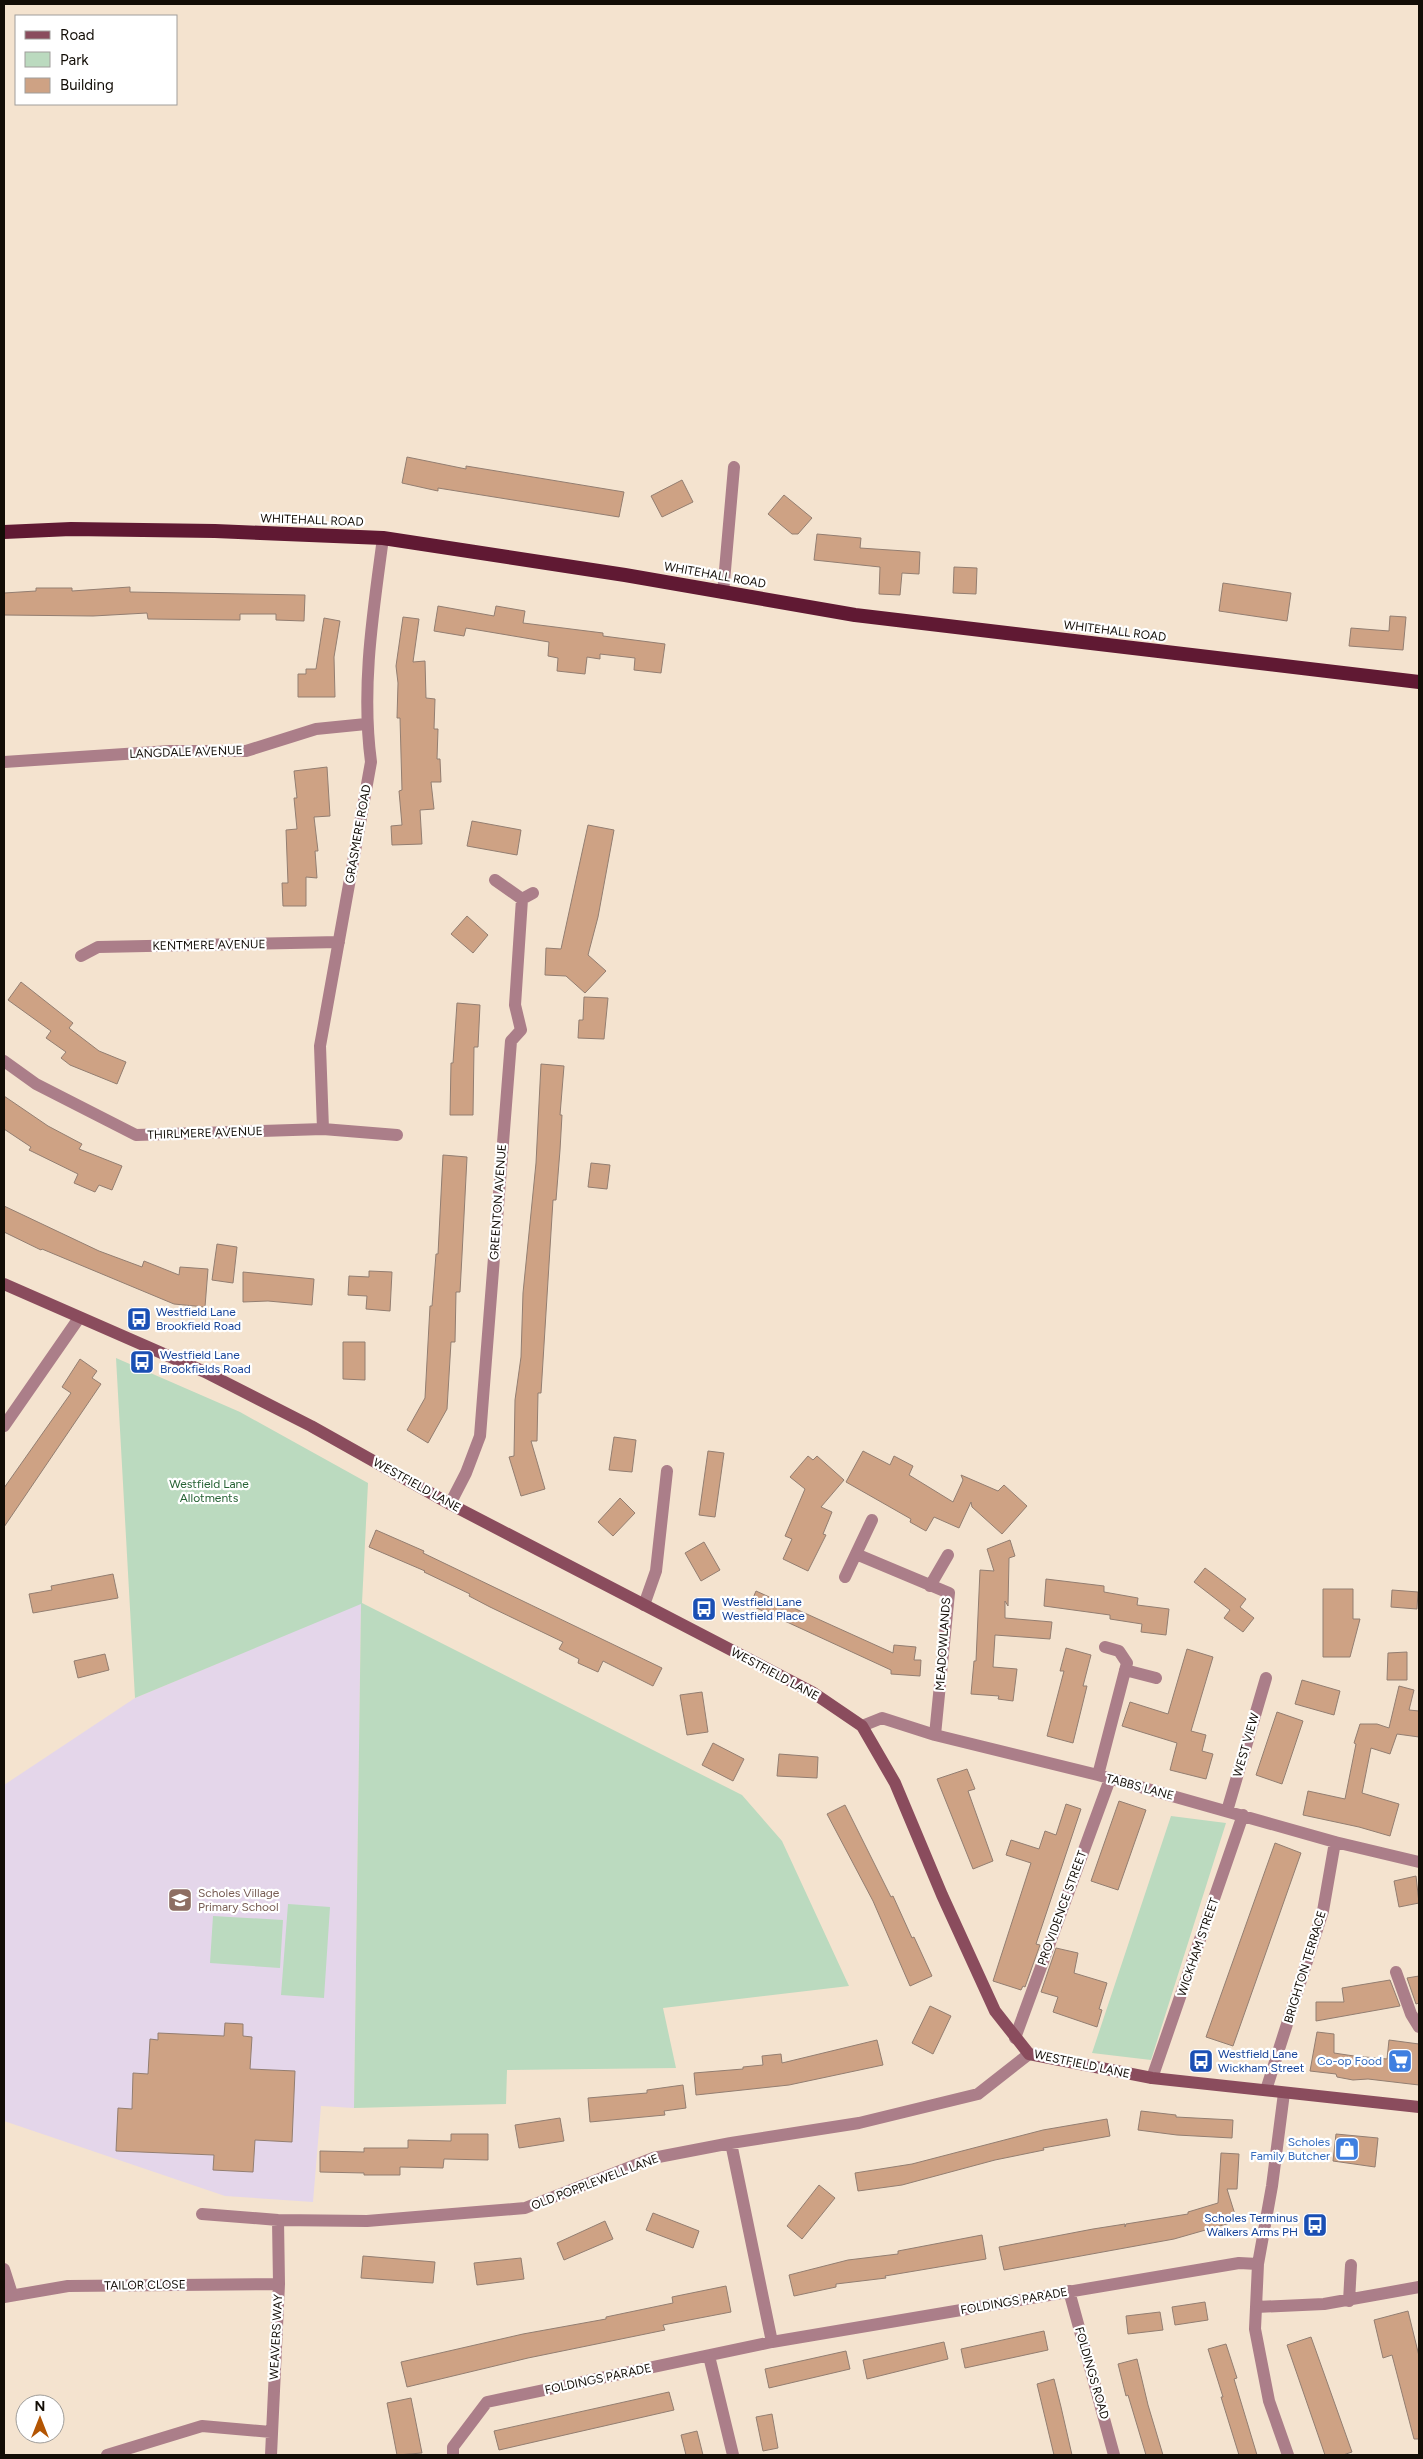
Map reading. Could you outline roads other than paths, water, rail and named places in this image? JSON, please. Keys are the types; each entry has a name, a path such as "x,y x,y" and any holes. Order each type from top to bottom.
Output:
{"highway":[{"name":"WHITEHALL ROAD","path":"4,532 109,529 383,538 562,564 855,615 1419,682"}],"main road":[{"name":"WESTFIELD LANE","path":"4,1284 214,1376 312,1426 450,1504 812,1692 862,1726 895,1783 942,1895 995,2012 1029,2054 1152,2078 1419,2107"}],"street":[{"path":"723,592 734,467"},
{"name":"GRASMERE ROAD","path":"323,1129 320,1046 371,762 366,724 370,636 383,538"},
{"name":"LANGDALE AVENUE","path":"4,762 170,751 246,751 316,729 366,724"},
{"path":"495,880 522,899 534,893"},
{"name":"GREENTON AVENUE","path":"450,1504 466,1473 480,1436 511,1041 521,1030 515,1005 522,899"},
{"name":"KENTMERE AVENUE","path":"81,956 98,947 339,942"},
{"name":"THIRLMERE AVENUE","path":"4,1061 36,1084 136,1135 323,1129 397,1135"},
{"path":"4,1426 79,1318"},
{"path":"644,1605 656,1571 667,1470"},
{"path":"845,1578 872,1520"},
{"name":"MEADOWLANDS","path":"856,1554 949,1593 935,1735"},
{"path":"930,1586 948,1555"},
{"path":"1104,1647 1119,1651 1126,1666 1156,1678"},
{"name":"PROVIDENCE STREET","path":"1015,2038 1104,1777 1126,1666"},
{"name":"WEST VIEW","path":"1227,1811 1266,1678"},
{"name":"TABBS LANE","path":"862,1726 882,1718 935,1735 1104,1777 1335,1842 1419,1862"},
{"name":"WICKHAM STREET","path":"1152,2078 1243,1815"},
{"name":"BRIGHTON TERRACE","path":"1266,2090 1323,1911 1335,1842"},
{"path":"1396,1972 1411,2014 1419,2027"},
{"name":"OLD POPPLEWELL LANE","path":"202,2214 278,2220 367,2221 525,2208 652,2158 730,2143 859,2124 978,2094 1029,2054"},
{"path":"1284,2092 1272,2186 1258,2264 1255,2329 1269,2401 1288,2455"},
{"path":"730,2143 772,2342"},
{"name":"WEAVERS WAY","path":"271,2455 278,2284 278,2220"},
{"name":"FOLDINGS PARADE","path":"453,2455 453,2447 487,2402 772,2342 1239,2263 1258,2264"},
{"path":"1349,2301 1351,2265"},
{"name":"TAILOR CLOSE","path":"4,2269 8,2295 68,2286 278,2284"},
{"path":"1256,2308 1349,2301 1419,2287"},
{"name":"FOLDINGS ROAD","path":"1069,2291 1114,2455"},
{"path":"709,2356 733,2455"},
{"path":"107,2455 202,2426 271,2432"}],"place":[{"name":"Westfield Lane Brookfield Road","path":"139,1319"},
{"name":"Westfield Lane Brookfields Road","path":"142,1362"},
{"name":"Westfield Lane Westfield Place","path":"704,1609"},
{"name":"Scholes Village Primary School","path":"180,1900"},
{"name":"Westfield Lane Wickham Street","path":"1201,2061"},
{"name":"Co-op Food","path":"1400,2061"},
{"name":"Scholes Family Butcher","path":"1347,2149"},
{"name":"Scholes Terminus Walkers Arms PH","path":"1315,2225"}],"park label":[{"name":"Westfield Lane Allotments","path":"209,1491"}]}
